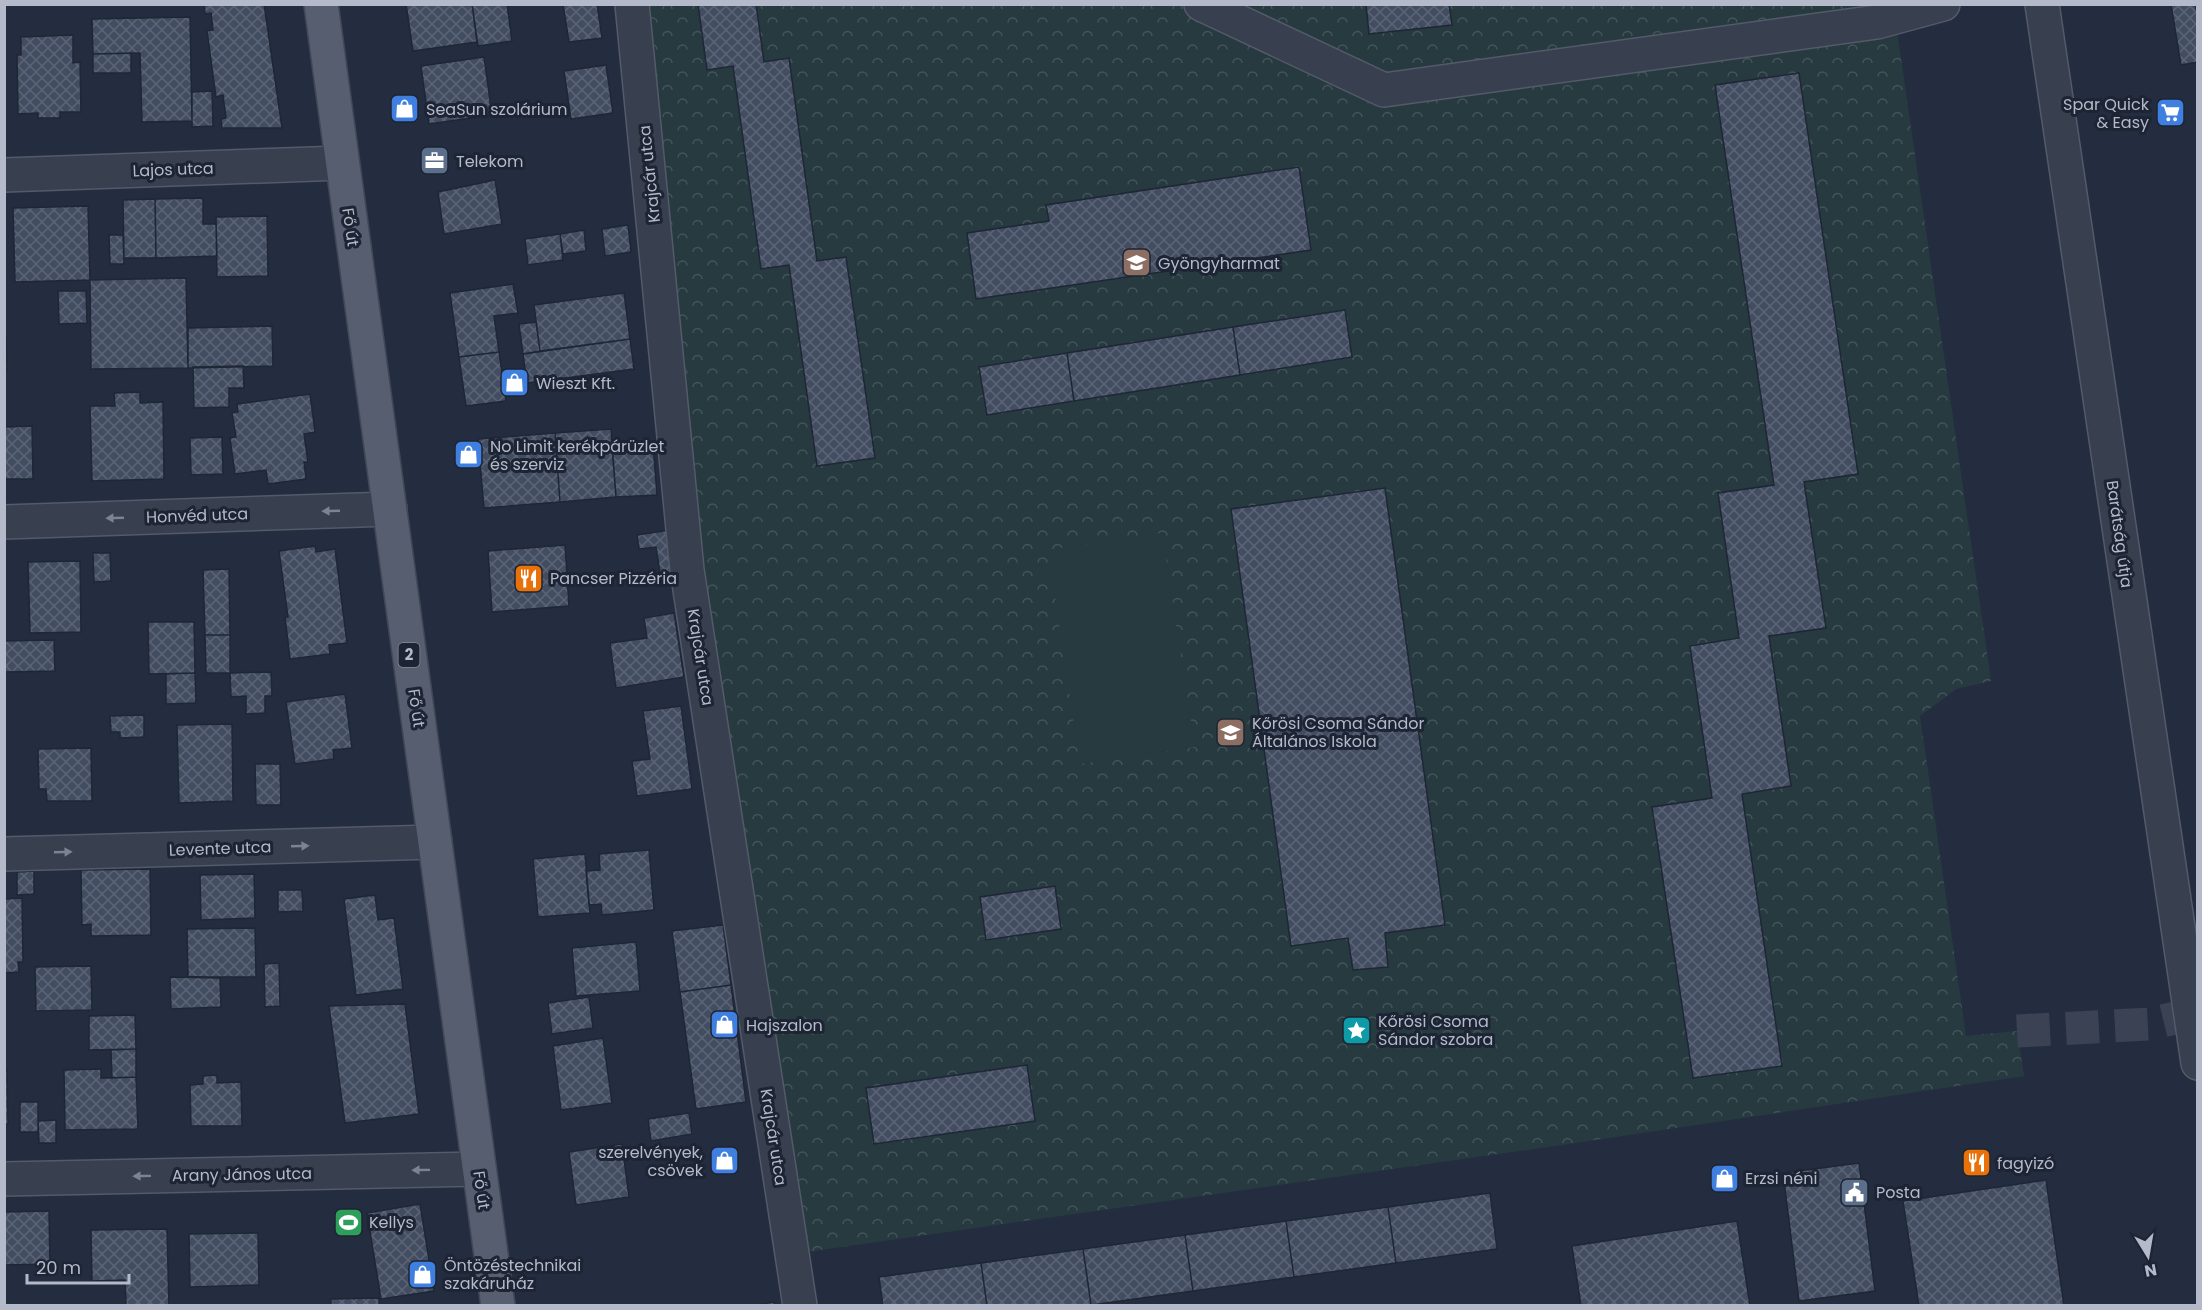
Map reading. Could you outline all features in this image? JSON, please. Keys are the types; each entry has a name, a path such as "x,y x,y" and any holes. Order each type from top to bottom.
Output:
{"main road":[{"name":"Fő út","path":"321,4 498,1305"}],"street":[{"name":"Krajcár utca","path":"632,4 687,570 800,1305"},
{"path":"1201,4 1384,90 1877,22 1943,4"},
{"name":"Barátság útja","path":"2042,4 2198,1063"},
{"name":"Lajos utca","path":"4,175 342,163"},
{"name":"Honvéd utca","path":"4,522 390,509"},
{"name":"Levente utca","path":"4,854 435,842"},
{"name":"Arany János utca","path":"4,1179 479,1169"}],"green space":[{"path":"632,5 1886,5 1895,17 1991,681 1956,689 1920,716 1966,1036 2017,1031 2024,1076 1555,1146 792,1254 687,570"},
{"path":"1162,533 1195,747 1080,764 1048,550"}],"building":[{"path":"204,4 264,4 282,128 222,128 221,119 226,118 223,95 216,97 207,31 213,30 211,13 205,14"},
{"path":"406,4 472,4 477,42 413,51"},
{"path":"472,4 507,4 512,41 478,46"},
{"path":"563,4 597,4 602,38 569,42"},
{"path":"698,4 756,4 764,62 789,58 817,261 846,257 875,458 817,466 789,265 761,269 733,66 707,70"},
{"path":"1366,4 1449,4 1452,25 1369,34"},
{"path":"2171,4 2195,4 2198,17 2198,62 2181,65"},
{"path":"190,17 192,121 142,122 140,53 93,54 92,19"},
{"path":"73,35 73,63 80,62 81,112 60,112 60,118 38,118 38,113 18,114 17,55 21,55 21,37"},
{"path":"131,53 131,73 93,73 93,54"},
{"path":"484,57 492,115 429,124 421,66"},
{"path":"606,65 613,113 571,119 564,71"},
{"path":"1799,73 1858,474 1804,482 1826,628 1769,636 1791,786 1742,794 1782,1066 1693,1078 1652,807 1712,798 1690,646 1739,638 1718,493 1774,485 1715,85"},
{"path":"212,91 213,126 192,127 192,92"},
{"path":"1299,167 1311,250 976,299 967,233 1049,221 1046,205"},
{"path":"495,180 502,224 444,234 438,192"},
{"path":"203,198 203,224 216,224 217,256 156,258 155,199"},
{"path":"155,199 156,258 124,258 123,200"},
{"path":"88,206 90,280 15,282 13,208"},
{"path":"267,216 268,276 217,277 216,217"},
{"path":"628,225 631,252 605,256 602,229"},
{"path":"584,230 586,251 563,254 560,234"},
{"path":"560,234 563,260 528,265 525,239"},
{"path":"109,235 123,235 124,264 110,264"},
{"path":"186,278 188,368 91,369 90,280"},
{"path":"513,284 518,313 494,316 499,352 459,357 450,293"},
{"path":"58,291 86,291 87,323 59,324"},
{"path":"624,293 630,339 540,351 534,305"},
{"path":"1345,310 1352,357 1240,375 1233,327"},
{"path":"536,322 540,351 523,354 519,324"},
{"path":"272,326 273,366 188,368 188,328"},
{"path":"1233,327 1240,375 1074,401 1067,353"},
{"path":"4,335 6,335 7,371 4,371"},
{"path":"630,339 634,369 527,383 523,354"},
{"path":"499,352 506,401 466,406 459,357"},
{"path":"1067,353 1074,401 987,415 979,367"},
{"path":"243,366 244,388 229,388 229,407 194,408 193,367"},
{"path":"140,392 140,403 163,402 164,479 92,481 90,406 115,406 114,393"},
{"path":"310,394 315,432 304,434 308,462 304,462 306,479 268,484 266,470 235,474 230,438 236,437 232,413 238,412 237,404"},
{"path":"32,426 33,479 4,479 4,427"},
{"path":"611,429 616,497 560,502 555,433"},
{"path":"555,433 560,502 484,508 478,439"},
{"path":"222,437 223,474 191,475 190,438"},
{"path":"653,444 657,495 616,497 612,447"},
{"path":"1385,488 1445,925 1385,933 1388,967 1353,970 1348,938 1291,946 1231,509"},
{"path":"670,530 676,571 660,573 656,547 639,549 637,535"},
{"name":"Pancser Pizzéria","path":"565,545 569,606 492,612 488,551"},
{"path":"315,546 316,552 335,549 347,643 329,645 330,654 290,659 285,617 288,617 279,551"},
{"path":"93,553 110,553 111,581 94,582"},
{"path":"80,561 81,632 30,633 28,562"},
{"path":"229,569 230,635 205,635 203,570"},
{"path":"674,613 684,677 616,688 610,643 647,638 644,618"},
{"path":"148,622 194,622 195,673 149,674"},
{"path":"205,635 230,635 230,673 206,673"},
{"path":"54,640 55,671 4,672 4,641"},
{"path":"271,672 272,696 265,696 265,713 246,714 246,696 231,697 230,673"},
{"path":"195,673 196,703 166,704 166,674"},
{"path":"345,694 352,748 333,750 334,759 295,764 286,702"},
{"path":"681,706 692,789 637,796 632,761 650,759 643,711"},
{"path":"144,715 144,737 120,738 120,732 111,732 110,716"},
{"path":"232,724 233,801 179,803 177,725"},
{"path":"91,748 92,801 47,801 46,789 39,789 38,749"},
{"path":"255,764 280,764 281,805 256,805"},
{"path":"649,850 654,910 602,915 601,904 589,905 586,871 600,870 599,854"},
{"path":"585,854 590,913 538,917 533,859"},
{"path":"150,869 151,935 91,936 91,924 82,925 81,870"},
{"path":"34,871 34,894 17,895 17,872"},
{"path":"254,874 255,918 201,920 200,875"},
{"path":"1055,886 1061,929 986,940 980,897"},
{"path":"278,890 302,890 303,911 278,912"},
{"path":"375,895 378,920 394,918 403,989 356,995 344,899"},
{"path":"22,898 23,962 18,962 19,972 4,973 4,899"},
{"path":"723,925 731,985 680,992 672,931"},
{"path":"255,928 256,977 188,977 187,929"},
{"path":"636,942 640,991 576,996 572,948"},
{"path":"279,963 280,1006 265,1007 264,964"},
{"path":"91,966 92,1010 36,1011 35,967"},
{"path":"170,977 220,978 221,1007 171,1009"},
{"path":"731,985 746,1102 696,1109 680,992"},
{"path":"589,997 593,1028 552,1034 548,1003"},
{"path":"405,1004 419,1114 345,1123 329,1006"},
{"path":"135,1015 136,1049 89,1050 89,1016"},
{"path":"603,1038 612,1103 561,1110 553,1046"},
{"path":"136,1049 136,1077 112,1078 111,1050"},
{"path":"1027,1065 1035,1121 874,1144 866,1088"},
{"path":"101,1069 101,1078 136,1077 138,1129 65,1130 64,1070"},
{"path":"4,1070 7,1070 8,1124 4,1124"},
{"path":"217,1075 217,1083 241,1082 242,1126 191,1126 190,1085 203,1084 203,1076"},
{"path":"20,1102 38,1102 38,1132 20,1132"},
{"path":"689,1113 692,1134 651,1141 648,1119"},
{"path":"56,1120 56,1143 39,1143 38,1121"},
{"path":"622,1144 629,1197 576,1205 569,1152"},
{"path":"1859,1163 1875,1291 1799,1301 1783,1173"},
{"path":"2046,1180 2064,1306 1919,1306 1903,1201"},
{"path":"1490,1193 1497,1249 1396,1263 1388,1207"},
{"path":"420,1204 434,1291 381,1299 367,1213"},
{"path":"1388,1207 1396,1263 1294,1277 1286,1221"},
{"path":"49,1211 50,1264 4,1265 4,1212"},
{"path":"1286,1221 1294,1277 1193,1291 1185,1235"},
{"path":"1737,1221 1750,1306 1581,1306 1572,1246"},
{"path":"167,1229 169,1306 126,1306 125,1280 92,1281 91,1230"},
{"path":"258,1233 259,1285 190,1287 189,1234"},
{"path":"1185,1235 1193,1291 1091,1305 1083,1249"},
{"path":"1083,1249 1091,1305 987,1306 981,1263"},
{"path":"981,1263 987,1306 883,1306 879,1277"},
{"path":"379,1298 379,1306 331,1306 331,1299"},
{"path":"774,1302 774,1306 750,1306"}],"tunnel":[{"path":"2017,1031 2150,1024 2191,1014"}],"place":[{"name":"SeaSun szolárium","path":"405,109"},
{"name":"Spar Quick & Easy","path":"2170,113"},
{"name":"Telekom","path":"435,161"},
{"name":"Gyöngyharmat","path":"1137,263"},
{"name":"Wieszt Kft.","path":"515,383"},
{"name":"No Limit kerékpárüzlet és szerviz","path":"469,455"},
{"name":"Pancser Pizzéria","path":"529,578"},
{"name":"Kőrösi Csoma Sándor Általános Iskola","path":"1231,732"},
{"name":"Hajszalon","path":"725,1025"},
{"name":"Kőrösi Csoma Sándor szobra","path":"1357,1030"},
{"name":"szerelvények, csövek","path":"724,1161"},
{"name":"fagyizó","path":"1976,1163"},
{"name":"Erzsi néni","path":"1724,1178"},
{"name":"Posta","path":"1855,1192"},
{"name":"Kellys","path":"348,1222"},
{"name":"Öntözéstechnikai szakáruház","path":"423,1274"}]}
